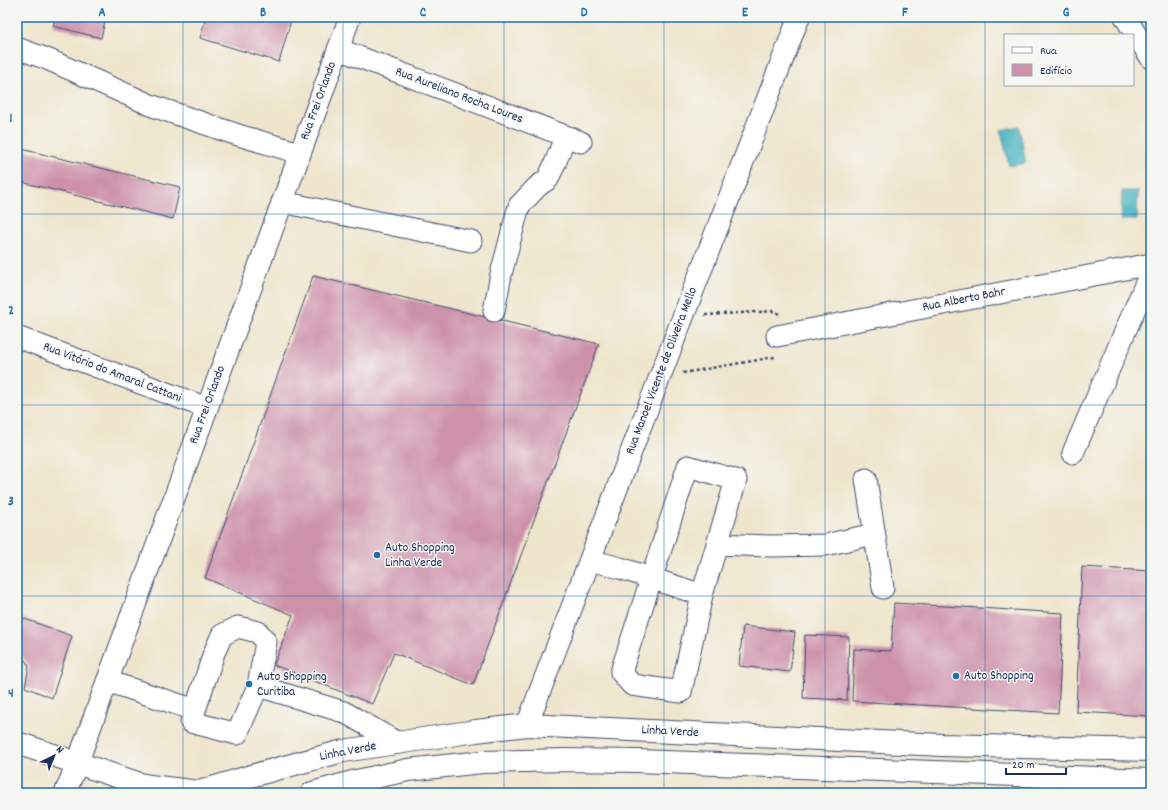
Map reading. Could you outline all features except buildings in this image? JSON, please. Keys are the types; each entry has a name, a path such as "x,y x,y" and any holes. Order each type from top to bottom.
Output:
{"main road":[{"name":"Linha Verde","path":"197,792 343,751 527,725 934,744 1151,750"},
{"path":"17,743 77,764 150,786 197,792"},
{"path":"312,793 352,782 408,770 482,762 564,760 637,761 1151,780"}],"street":[{"name":"Rua Frei Orlando","path":"65,793 77,764 350,17"},
{"name":"Rua Manoel Vicente de Oliveira Mello","path":"527,725 799,17"},
{"path":"1125,17 1151,58"},
{"path":"17,48 153,106 238,135 300,153"},
{"name":"Rua Aureliano Rocha Loures","path":"338,49 573,139 556,161 548,179 538,186 519,206 501,274 494,311"},
{"path":"282,202 471,241"},
{"name":"Rua Alberto Bahr","path":"781,335 1151,264"},
{"path":"1073,453 1151,271"},
{"name":"Rua Vitório do Amaral Cattani","path":"17,337 207,408"},
{"path":"688,466 736,480 702,595 680,692 632,685 621,672 650,579 688,466"},
{"path":"866,479 883,588"},
{"path":"717,544 771,546 825,545 874,534"},
{"path":"590,560 620,568 702,595"},
{"path":"238,627 258,632 266,642 258,686 237,734 191,722 195,710 214,653 222,635 238,627"},
{"path":"107,682 195,710"},
{"path":"258,686 344,712 398,743"}],"path":[{"path":"660,376 784,356 786,343 781,335 783,319 775,311 683,317"}],"water":[{"path":"1019,126 1026,163 1009,166 1001,130"},
{"path":"1122,191 1138,191 1137,220 1121,220"}],"place":[{"name":"Auto Shopping Linha Verde","path":"377,555"},
{"name":"Auto Shopping","path":"956,676"},
{"name":"Auto Shopping Curitiba","path":"249,684"}]}
